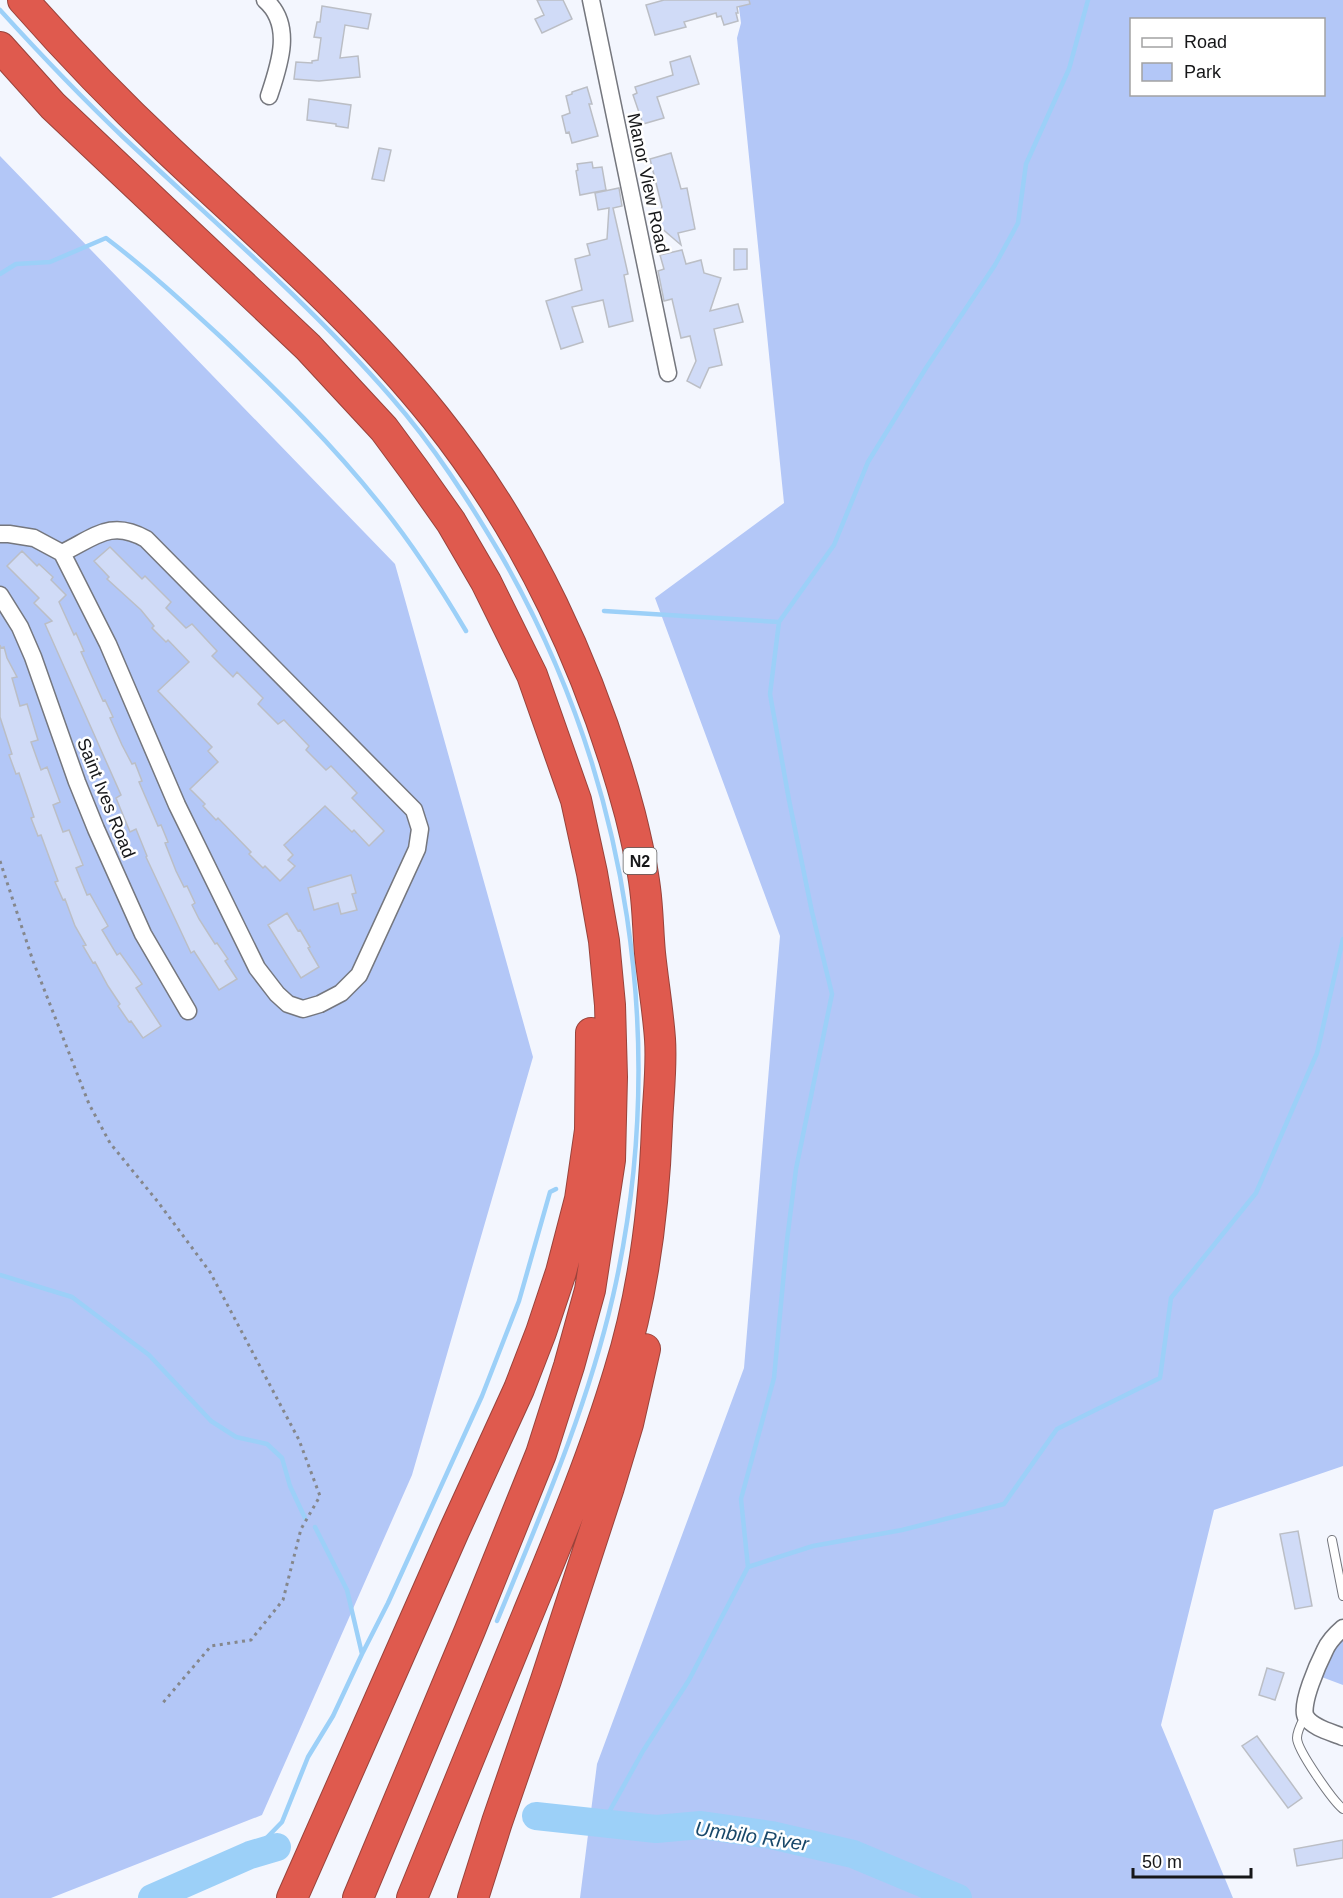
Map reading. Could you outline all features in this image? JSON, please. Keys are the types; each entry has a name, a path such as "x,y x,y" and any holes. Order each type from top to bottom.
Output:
{"highway":[{"name":"N2","path":"22,0 90,73 164,146 330,300 386,359 466,458 523,548 580,664 601,720 630,815 645,888 660,1043 655,1185 644,1270 620,1369 596,1441 561,1534 412,1898"},
{"path":"0,47 53,106 308,347 384,429 451,522 486,582 531,675 576,800 604,941 610,1005 612,1077 610,1160 590,1290 541,1454 358,1898"},
{"path":"292,1898 519,1389 542,1332 580,1199 590,1120 592,1055 589,988 580,905 567,832 531,675"},
{"path":"473,1898 496,1822 546,1680 609,1486 628,1424 645,1348 661,1259 671,1155 670,1124 660,1043"}],"street":[{"path":"265,0 281,23 282,34 280,59 269,96"},
{"name":"Manor View Road","path":"591,0 668,373"},
{"path":"0,534 34,538 62,553 108,644 177,805 257,968 277,994 288,1004 303,1009 320,1004 341,993 359,975 417,849 420,829 414,810 146,539 131,530 108,530 62,553"},
{"name":"Saint Ives Road","path":"0,595 20,627 33,657 76,782 96,830 143,934 188,1011"},
{"path":"1343,1628 1325,1650 1308,1693 1304,1710 1305,1716 1314,1724 1343,1737"}],"lane":[{"path":"1332,1540 1342,1591"},
{"path":"1305,1716 1298,1733 1298,1744 1302,1753 1343,1809"}],"path":[{"path":"0,861 33,962 89,1104 110,1143 210,1272 299,1440 320,1496 301,1529 283,1600 251,1640 211,1646 161,1705"}],"green space":[{"path":"738,0 1343,0 1343,1466 1214,1510 1161,1725 1233,1898 580,1898 597,1764 744,1368 780,936 655,598 784,503 737,38 741,23"},
{"path":"0,156 395,564 533,1057 412,1475 262,1815 51,1898 0,1898"},
{"path":"1343,1635 1343,1685 1319,1676"}],"building":[{"path":"537,0 563,0 572,19 542,33 535,19 544,15"},
{"path":"664,0 749,0 750,4 737,7 738,21 724,25 721,16 717,17 716,13 684,22 686,27 655,35 646,5"},
{"path":"322,6 371,14 368,29 345,25 340,58 358,56 360,77 319,81 294,79 296,62 312,63 318,60 321,38 314,37 317,22 320,22"},
{"path":"690,56 699,84 657,97 664,118 643,124 633,95 637,93 635,87 673,75 670,62"},
{"path":"587,87 598,136 572,143 569,132 566,133 562,116 570,113 566,96"},
{"path":"309,99 351,105 348,128 307,120"},
{"path":"379,148 391,150 384,181 372,179"},
{"path":"671,153 681,189 687,188 695,229 678,233 681,245 659,226 657,221 662,207 650,159"},
{"path":"592,162 593,168 602,167 606,190 580,195 577,164"},
{"path":"619,188 622,206 613,208 628,274 624,275 633,321 609,327 603,300 572,307 583,342 561,349 546,301 582,290 575,259 590,255 587,244 607,239 609,208 598,210 595,193"},
{"path":"734,249 747,249 747,269 734,270"},
{"path":"682,250 686,264 701,260 704,273 721,278 710,311 738,304 743,322 714,329 722,365 709,368 700,388 687,381 696,361 690,336 681,338 672,299 664,301 658,271 664,269 660,255"},
{"path":"110,547 142,579 145,576 171,602 166,608 186,628 192,624 217,651 212,656 233,677 237,672 263,698 258,704 278,724 284,720 309,746 306,750 326,770 331,766 357,793 352,798 384,831 369,846 325,806 284,845 293,855 288,860 295,866 280,881 265,866 263,868 249,854 251,852 203,806 205,804 190,789 218,762 208,751 212,747 158,691 189,662 168,640 166,642 152,628 154,626 141,610 107,579 109,577 94,561"},
{"path":"22,551 37,566 39,564 53,577 51,580 66,595 59,602 84,651 81,652 103,701 105,700 113,717 110,718 122,745 132,764 135,763 142,781 139,782 158,826 161,825 176,871 184,887 187,886 199,919 228,959 225,961 237,979 219,990 194,951 191,953 146,857 136,829 130,832 116,798 121,795 45,624 52,621 34,603 39,598 7,566"},
{"path":"0,645 1,648 4,647 17,677 12,678 20,706 27,704 38,740 31,742 41,770 47,767 60,802 53,805 63,832 69,830 83,865 76,868 87,895 90,894 108,926 102,930 117,955 120,953 142,984 136,988 161,1026 143,1038 118,1006 120,1004 83,946 86,945 55,882 58,881 41,835 38,836 31,818 34,817 19,773 16,774 9,755 12,754 0,717"},
{"path":"351,875 356,893 352,894 357,910 341,914 338,903 314,910 308,888"},
{"path":"287,913 298,931 300,930 319,967 301,978 268,925"},
{"path":"1298,1531 1312,1606 1295,1609 1280,1534"},
{"path":"1267,1668 1284,1673 1275,1700 1259,1695"},
{"path":"1257,1736 1302,1798 1288,1808 1242,1746"},
{"path":"1343,1840 1343,1858 1297,1866 1294,1849"}],"waterway":[{"path":"603,1823 643,1751 689,1680 748,1567 741,1499 774,1378 796,1169 832,994 812,912 770,694 779,622 834,545 868,462 926,368 995,265 1018,223 1026,164 1069,69 1088,0"},
{"path":"0,10 107,122 327,329 360,362 407,416 450,474 502,557 546,643 581,731 608,823 627,916 637,1011 638,1106 630,1202 613,1296 590,1379 562,1461 497,1621"},
{"path":"0,274 16,264 50,262 106,238 151,274 223,339 323,439 361,481 403,534 466,631"},
{"path":"604,611 779,622"},
{"path":"748,1567 813,1546 902,1530 1004,1504 1057,1429 1160,1378 1171,1298 1256,1193 1317,1053 1343,939"},
{"path":"362,1654 388,1603 482,1396 519,1301 550,1192 556,1189"},
{"path":"0,1275 72,1297 149,1355 211,1421 236,1437 267,1444 282,1458 290,1486 305,1518"},
{"path":"250,1855 282,1822 308,1757 333,1716 362,1654 347,1590 315,1527"},
{"name":"Umbilo River","path":"536,1816 656,1829 701,1825 771,1835 853,1854 958,1898"},
{"name":"Umbilo River","path":"152,1898 250,1855 277,1847"}]}
